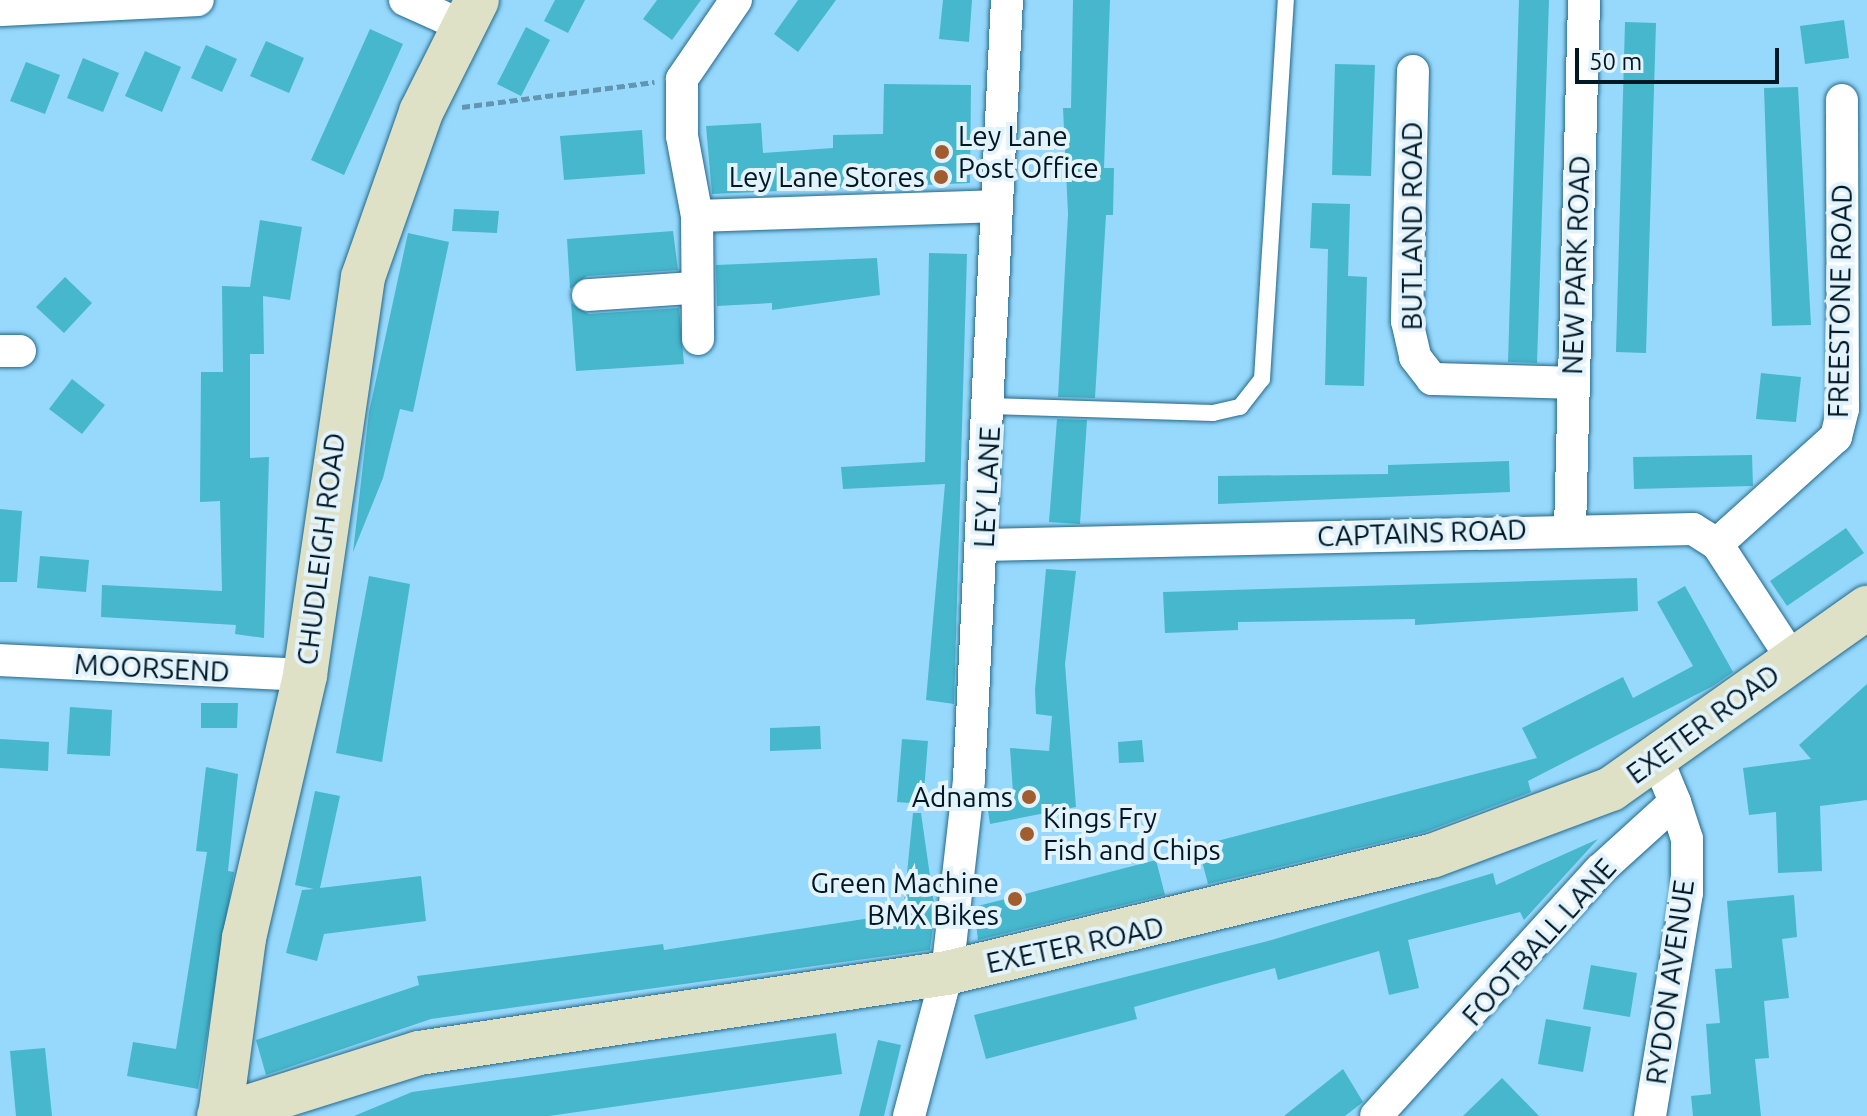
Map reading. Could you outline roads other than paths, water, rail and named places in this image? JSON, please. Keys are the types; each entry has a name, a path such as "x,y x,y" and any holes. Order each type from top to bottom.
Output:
{"main road":[{"name":"CHUDLEIGH ROAD","path":"220,1116 244,938 305,675 350,339 363,277 421,112 470,13"},
{"name":"EXETER ROAD","path":"220,1116 419,1053 947,973 1081,947 1432,856 1549,816 1658,761 1867,608"}],"street":[{"path":"0,10 198,0"},
{"path":"405,0 470,13"},
{"path":"698,339 692,288 697,216 682,136 682,79 736,0"},
{"name":"LEY LANE","path":"909,1116 947,973 984,545 993,206 1007,0"},
{"name":"NEW PARK ROAD","path":"1570,529 1584,0"},
{"name":"BUTLAND ROAD","path":"1413,71 1407,321 1415,357 1432,379 1572,383"},
{"name":"FREESTONE ROAD","path":"1717,544 1836,437 1843,409 1842,100"},
{"path":"697,216 993,206"},
{"path":"588,295 692,288"},
{"name":"CAPTAINS ROAD","path":"984,545 1570,529 1693,529 1717,544"},
{"path":"1717,544 1793,660"},
{"name":"MOORSEND","path":"0,660 305,675"},
{"path":"1658,761 1675,802"},
{"name":"FOOTBALL LANE","path":"1376,1116 1600,870 1675,802"},
{"name":"RYDON AVENUE","path":"1650,1116 1687,893 1687,839 1675,802"}],"lane":[{"path":"990,406 1213,413 1240,407 1262,379 1286,0"}],"place":[{"name":"Ley Lane Post Office","path":"942,152"},
{"name":"Ley Lane Stores","path":"941,177"},
{"name":"Adnams","path":"1029,797"},
{"name":"Kings Fry Fish and Chips","path":"1027,834"},
{"name":"Green Machine BMX Bikes","path":"1015,899"}]}
